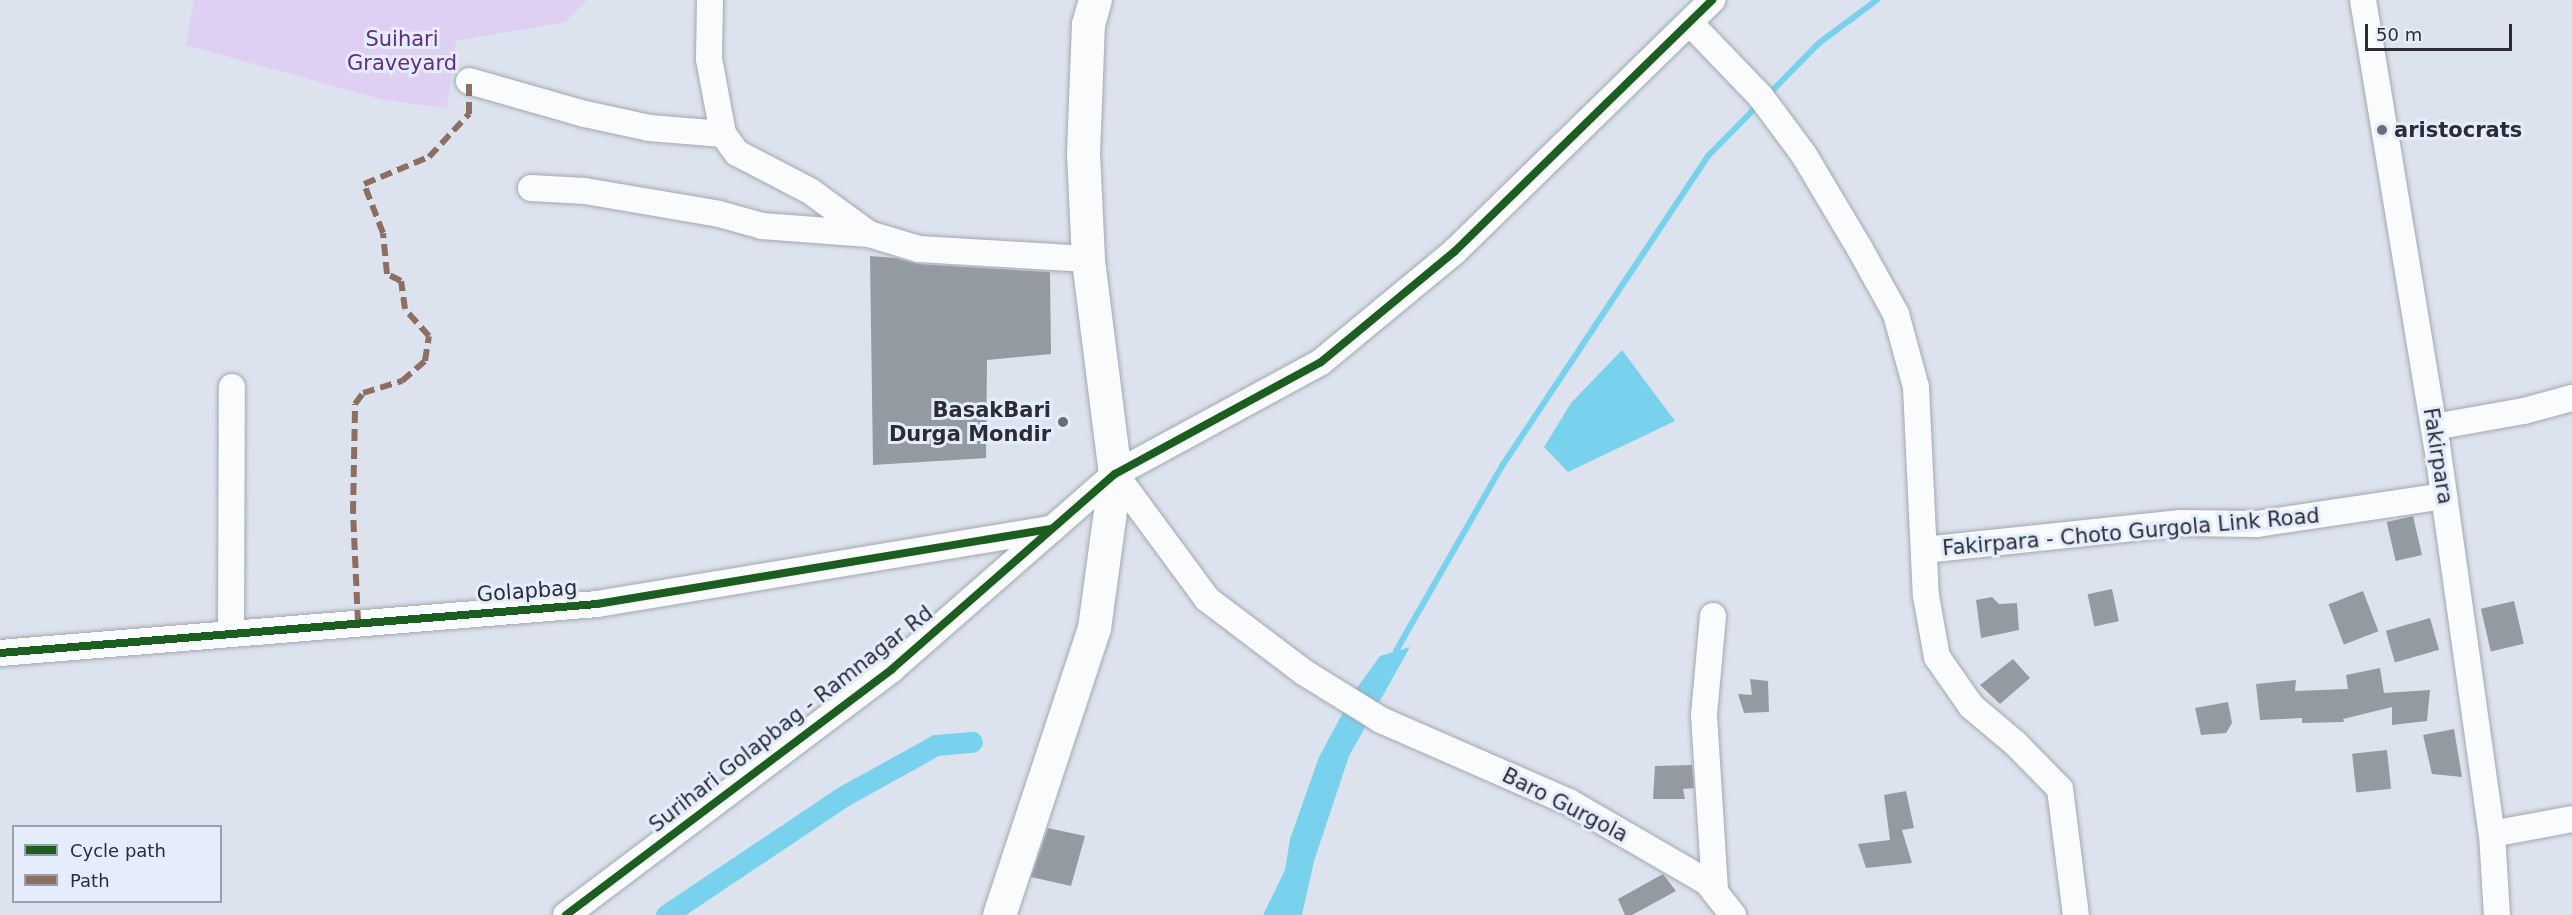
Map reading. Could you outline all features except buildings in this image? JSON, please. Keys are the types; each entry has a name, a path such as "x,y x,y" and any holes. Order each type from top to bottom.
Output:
{"highway":[{"path":"999,915 1094,628 1115,474 1088,259 1083,153 1088,24 1095,0"}],"street":[{"path":"710,0 709,59 723,134 737,153 810,191 869,234"},
{"name":"Surihari Golapbag - Ramnagar Rd","path":"566,915 892,669 1115,474 1321,362 1454,252 1712,0"},
{"name":"Fakirpara","path":"2363,0 2434,427 2492,834 2497,915"},
{"path":"1690,23 1748,83 1804,155 1896,314 1916,387 1926,596 1937,657 1971,706 2015,743 2060,789 2076,915"},
{"path":"469,81 585,114 638,126 723,134"},
{"path":"531,188 585,191 719,214 762,226 869,234 919,249 1088,259"},
{"path":"231,632 232,387"},
{"path":"2434,427 2524,411 2572,398"},
{"name":"Baro Gurgola","path":"1115,474 1207,599 1305,672 1381,720 1569,802 1707,882 1733,915"},
{"name":"Fakirpara - Choto Gurgola Link Road","path":"1924,550 2181,523 2257,524 2444,496"},
{"name":"Golapbag","path":"0,653 231,632 597,604 1052,529"},
{"path":"1713,616 1704,715 1715,892"},
{"path":"2492,834 2572,819"}],"green space":[{"name":"Suihari Graveyard","path":"194,0 587,0 565,22 456,41 447,108 384,100 186,45"}],"water":[{"path":"1622,350 1675,421 1568,472 1544,447 1571,403"},
{"path":"1410,647 1349,756 1314,861 1302,915 1263,915 1285,870 1290,839 1319,757 1354,692 1380,656"}],"waterway":[{"path":"1767,96 1819,43 1877,0"},
{"path":"1396,651 1502,466 1708,156 1760,103"},
{"path":"666,915 842,797 936,745 972,742"}],"marked path":[{"path":"358,622 353,513 355,404 363,393 402,381 425,361 429,336 405,309 401,281 387,274 383,233 364,184 429,157 469,114 469,81"}],"cycle path":[{"path":"566,915 892,669 1115,474 1321,362 1454,252 1712,0"},
{"path":"0,653 597,604 1051,529"}],"place":[{"name":"aristocrats","path":"2382,130"},
{"name":"BasakBari Durga Mondir","path":"1063,422"}]}
